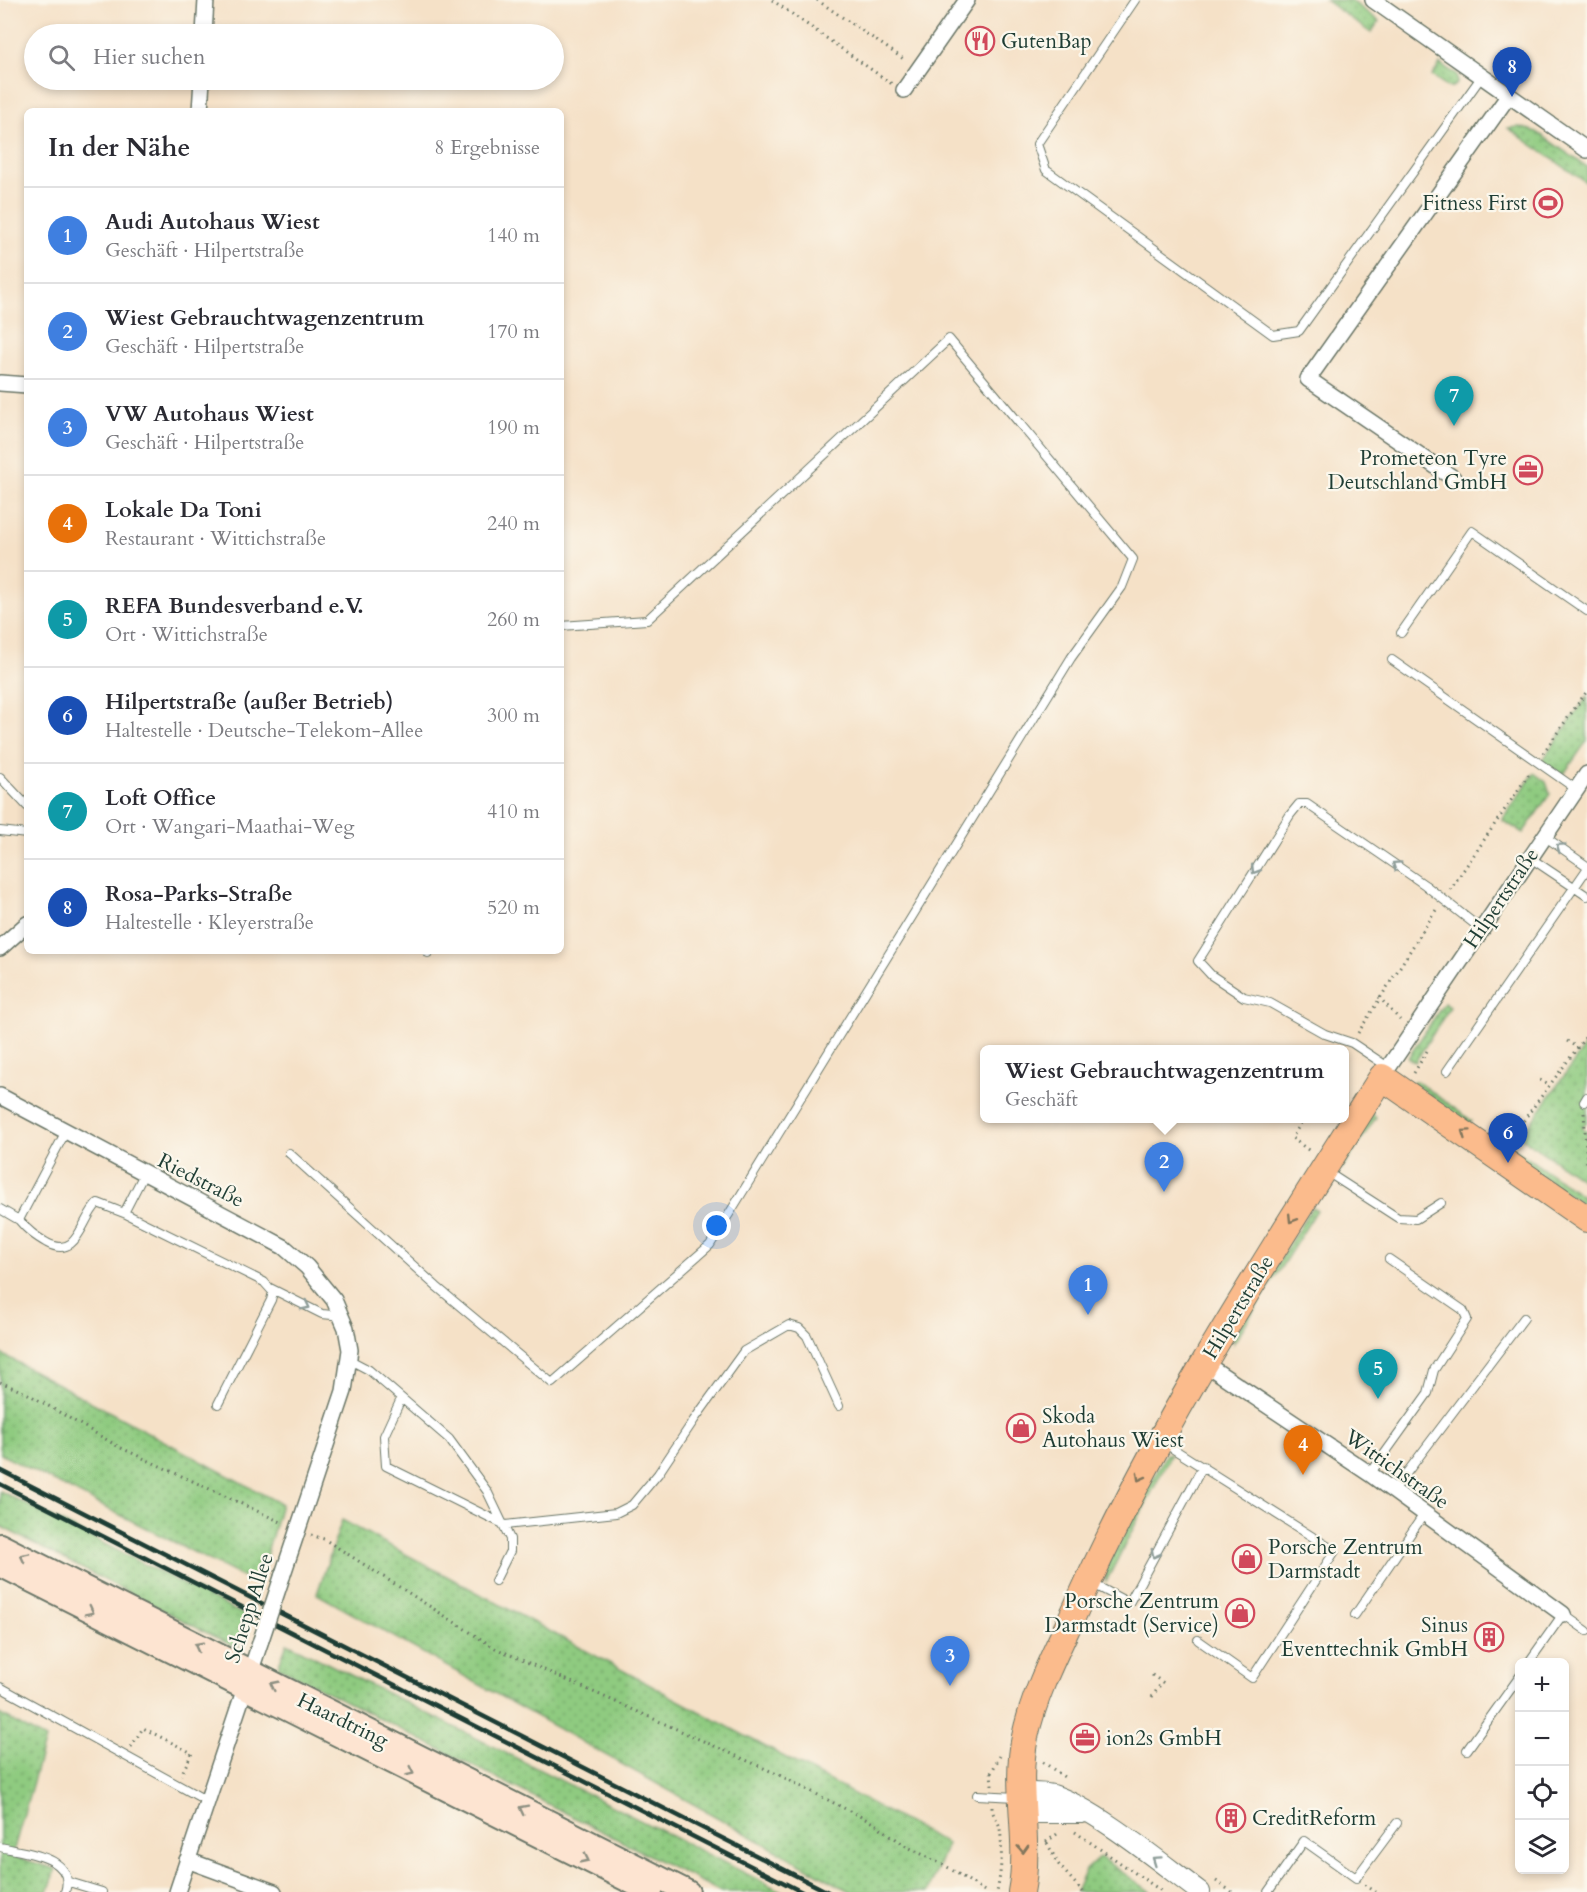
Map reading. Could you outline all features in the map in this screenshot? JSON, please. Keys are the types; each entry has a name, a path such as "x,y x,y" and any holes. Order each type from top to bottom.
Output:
{"main road":[{"name":"Hilpertstraße","path":"1349,1119 1385,1072"},
{"path":"1385,1072 1587,1219"},
{"name":"Hilpertstraße","path":"1021,1892 1023,1748 1035,1702 1113,1528 1160,1440 1317,1161 1346,1123"},
{"name":"Haardtring","path":"0,1545 248,1682 651,1892"},
{"name":"Haardtring","path":"0,1565 688,1892"}],"street":[{"path":"205,24 206,0"},
{"path":"904,90 967,0"},
{"path":"1373,0 1587,150"},
{"path":"200,108 201,90"},
{"path":"1453,478 1308,378 1509,95"},
{"path":"0,383 24,385"},
{"name":"Hilpertstraße","path":"1385,1072 1587,774"},
{"path":"0,948 24,927"},
{"name":"Riedstraße","path":"0,1096 65,1133 292,1253 322,1283 342,1316 348,1336"},
{"name":"Schepp Allee","path":"177,1892 344,1391 350,1360 348,1336"},
{"name":"Wittichstraße","path":"1204,1363 1370,1474 1563,1614"},
{"path":"1021,1801 1088,1813 1200,1892"},
{"path":"187,1860 274,1892"}],"lane":[{"path":"1135,0 1037,144 1046,170 1273,335 1299,331 1482,76"},
{"path":"289,1153 437,1287 552,1383 710,1245 1071,658 1122,587 1133,559 949,339 646,620 564,626"},
{"path":"1401,633 1472,531 1587,611"},
{"path":"1392,660 1576,789"},
{"path":"2,782 24,803"},
{"path":"1385,1072 1352,1043 1325,1034 1270,1003 1244,997 1211,975 1198,961 1299,804 1307,804 1425,885 1442,901 1481,929"},
{"path":"0,831 24,834"},
{"path":"1446,1071 1587,867 1544,836"},
{"path":"1529,857 1587,896"},
{"path":"19,1220 65,1133"},
{"path":"1317,1161 1398,1218 1416,1219 1441,1203"},
{"path":"124,1213 144,1174"},
{"path":"0,1209 19,1220 30,1233 56,1247 63,1248 75,1240 98,1203 102,1202 202,1254 264,1282 270,1288 322,1314 342,1316"},
{"path":"1370,1474 1428,1393 1434,1370 1467,1319 1463,1310 1389,1258"},
{"path":"218,1404 271,1300 273,1295 270,1288"},
{"path":"1394,1491 1524,1318"},
{"path":"401,1399 384,1436 386,1466 505,1525 616,1513 632,1505 658,1474 693,1420 744,1352 789,1326 799,1328 807,1336 838,1406"},
{"path":"350,1360 363,1366 449,1438 487,1491 510,1539 510,1551 495,1581"},
{"path":"1160,1440 1335,1551 1252,1678 1198,1640"},
{"path":"1088,1581 1129,1603 1203,1466"},
{"path":"1355,1615 1424,1514"},
{"path":"1532,1658 1563,1614 1587,1631"},
{"path":"1467,1750 1515,1683"},
{"path":"0,1688 207,1801"},
{"path":"977,1795 1021,1801"},
{"path":"1268,1892 1304,1841 1356,1878 1397,1823"},
{"path":"0,1847 55,1861 65,1869 69,1882 65,1892"},
{"path":"69,1882 102,1892"}],"path":[{"path":"772,0 904,90"},
{"path":"817,0 918,69"},
{"path":"1352,1043 1379,997 1442,901 1587,691"},
{"path":"1379,997 1400,1020"},
{"path":"1509,1141 1587,1035"},
{"path":"1567,1041 1578,1048"},
{"path":"1411,1077 1427,1051"},
{"path":"1540,1080 1550,1086"},
{"path":"1585,1099 1587,1165"},
{"path":"1512,1118 1520,1125"},
{"path":"1301,1123 1292,1138 1317,1161"},
{"path":"0,1382 28,1394 119,1447 298,1530 324,1539 495,1648 777,1774 875,1824 906,1846 949,1868 986,1892"},
{"path":"1152,1675 1163,1683 1152,1697"},
{"path":"125,1756 143,1728 192,1753 177,1785"},
{"path":"1042,1761 1051,1768 1050,1773"},
{"path":"992,1813 1000,1827 997,1892"},
{"path":"1083,1892 1059,1865 1046,1842 1058,1833 1076,1832 1163,1892"}],"green space":[{"path":"1325,0 1350,0 1379,21 1371,33"},
{"path":"1440,64 1457,75 1457,84 1450,88 1432,76"},
{"path":"1519,127 1537,132 1587,167 1587,183 1508,128"},
{"path":"1587,697 1587,741 1563,775 1542,761"},
{"path":"1534,773 1546,782 1550,794 1523,833 1502,820"},
{"path":"1444,1003 1450,1007 1415,1062 1408,1058"},
{"path":"1587,1043 1587,1121 1582,1128 1587,1131 1587,1183 1521,1137"},
{"path":"1414,1081 1472,1121 1469,1125 1412,1083"},
{"path":"1372,1113 1376,1117 1342,1170 1339,1164"},
{"path":"1513,1148 1587,1199 1587,1207 1508,1153"},
{"path":"1312,1207 1317,1210 1233,1344 1232,1338"},
{"path":"0,1353 281,1504 258,1585 0,1454"},
{"path":"1166,1454 1171,1454 1106,1582 1104,1573"},
{"path":"0,1491 246,1616 238,1649 0,1526"},
{"path":"342,1520 947,1844 928,1892 851,1892 317,1594"},
{"path":"287,1643 783,1892 721,1892 278,1667"},
{"path":"1069,1654 1073,1656 1047,1714 1045,1713 1047,1706"},
{"path":"0,1714 45,1739 12,1856 56,1869 48,1892 0,1892"},
{"path":"1100,1857 1151,1892 1076,1892 1086,1870"}],"railway":[{"path":"0,1470 828,1892"},
{"path":"0,1484 802,1892"}],"place":[{"name":"GutenBap","path":"980,41"},
{"name":"Rosa-Parks-Straße","path":"1512,97"},
{"name":"Fitness First","path":"1548,203"},
{"name":"Loft Office","path":"1454,426"},
{"name":"Prometeon Tyre Deutschland GmbH","path":"1528,470"},
{"name":"Hilpertstraße (außer Betrieb)","path":"1508,1163"},
{"name":"Wiest Gebrauchtwagenzentrum","path":"1164,1192"},
{"name":"Audi Autohaus Wiest","path":"1088,1315"},
{"name":"REFA Bundesverband e.V.","path":"1378,1399"},
{"name":"Skoda Autohaus Wiest","path":"1021,1428"},
{"name":"Lokale Da Toni","path":"1303,1475"},
{"name":"Porsche Zentrum Darmstadt","path":"1247,1559"},
{"name":"Porsche Zentrum Darmstadt (Service)","path":"1240,1613"},
{"name":"Sinus Eventtechnik GmbH","path":"1489,1637"},
{"name":"VW Autohaus Wiest","path":"950,1686"},
{"name":"ion2s GmbH","path":"1085,1738"},
{"name":"CreditReform","path":"1231,1818"}]}
